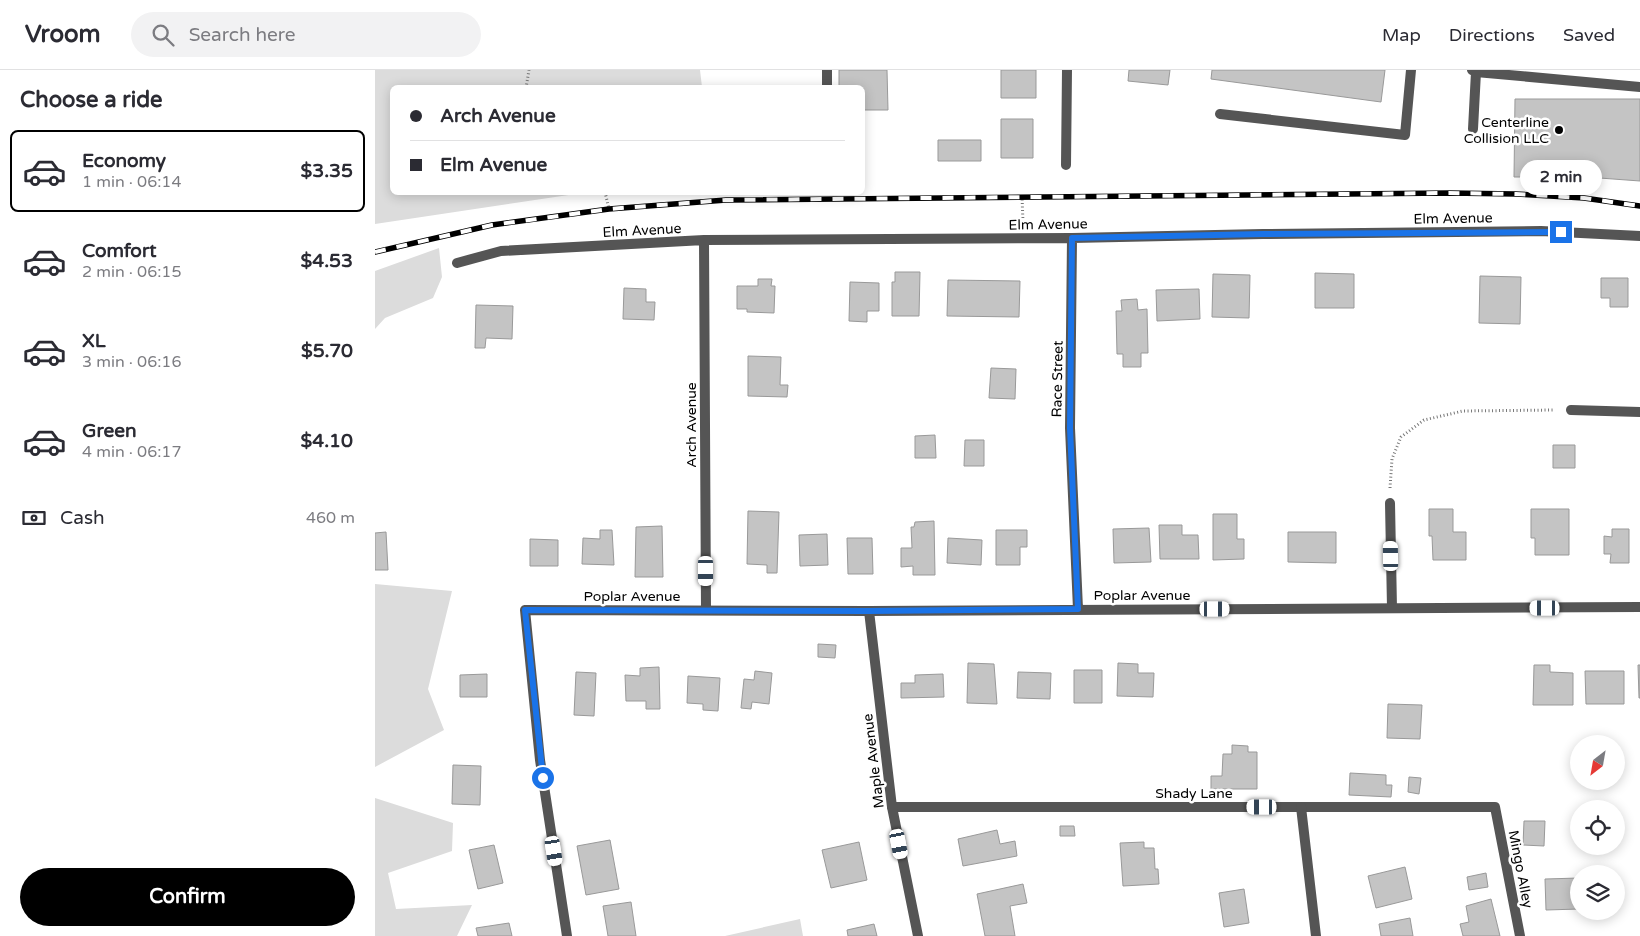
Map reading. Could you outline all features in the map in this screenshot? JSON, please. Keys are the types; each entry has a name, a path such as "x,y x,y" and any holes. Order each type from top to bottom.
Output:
{"street":[{"path":"827,70 827,85"},
{"path":"1065,165 1067,70"},
{"path":"1220,114 1405,135 1411,70"},
{"path":"1473,129 1474,71 1640,86"},
{"name":"Elm Avenue","path":"457,263 501,251 704,240 1072,238 1541,231 1640,236"},
{"name":"Race Street","path":"1072,238 1070,428 1078,609"},
{"name":"Arch Avenue","path":"704,240 706,610"},
{"path":"1571,410 1640,412"},
{"path":"1390,503 1392,608"},
{"name":"Poplar Avenue","path":"567,936 540,760 525,610 869,611 1640,607"},
{"name":"Maple Avenue","path":"869,611 892,807 918,936"},
{"name":"Shady Lane","path":"892,807 1495,807"},
{"path":"1301,807 1316,936"},
{"name":"Mingo Alley","path":"1495,807 1520,936"}],"path":[{"path":"526,85 529,70"},
{"path":"606,195 609,209"},
{"path":"1022,196 1023,238"},
{"path":"1390,503 1392,459 1401,437 1424,420 1463,411 1571,410"}],"shaded area":[{"path":"375,70 700,70 702,85 390,85 390,195 569,195 375,224"},
{"path":"439,248 442,277 433,298 385,318 375,329 375,271"},
{"path":"375,584 452,591 428,689 444,730 375,767"},
{"path":"375,798 453,823 452,851 388,873 396,909 472,905 457,936 375,936"},
{"path":"800,919 803,936 725,936"}],"building":[{"path":"839,70 887,70 888,110 865,110 865,85 839,85"},
{"path":"1001,70 1036,70 1036,98 1001,98"},
{"path":"1129,70 1170,70 1168,85 1128,81"},
{"path":"1212,70 1385,70 1381,102 1211,79"},
{"path":"1515,99 1640,99 1640,181 1586,177 1514,177"},
{"path":"1001,119 1033,119 1033,158 1001,158"},
{"path":"938,140 981,140 981,161 938,161"},
{"path":"895,272 920,272 919,316 892,316 892,282 895,282"},
{"path":"1315,273 1354,274 1354,308 1315,308"},
{"path":"1213,274 1250,275 1249,318 1212,317"},
{"path":"1480,276 1521,277 1520,324 1479,323"},
{"path":"1601,278 1628,278 1628,307 1610,307 1610,298 1601,298"},
{"path":"758,279 772,279 771,286 775,286 774,313 747,312 747,309 737,309 737,286 758,286"},
{"path":"948,280 1020,281 1019,317 947,316"},
{"path":"850,282 879,283 879,311 867,311 867,322 849,321"},
{"path":"624,288 646,289 646,302 655,302 654,320 623,319"},
{"path":"1199,289 1200,319 1157,321 1156,290"},
{"path":"1137,299 1138,310 1147,309 1148,353 1141,353 1141,367 1123,367 1123,354 1117,354 1116,311 1122,311 1121,300"},
{"path":"476,305 513,306 512,339 486,338 485,348 475,348"},
{"path":"748,356 781,357 780,385 788,385 787,397 748,396"},
{"path":"991,368 1016,369 1015,399 989,398"},
{"path":"935,435 936,458 915,458 915,436"},
{"path":"965,440 984,440 984,466 964,466"},
{"path":"1553,445 1575,445 1575,468 1553,468"},
{"path":"1429,509 1453,509 1453,532 1466,532 1466,560 1433,560 1432,536 1429,536"},
{"path":"1531,509 1569,509 1569,555 1535,555 1535,538 1531,538"},
{"path":"748,511 779,512 777,573 767,573 767,565 747,564"},
{"path":"1213,514 1237,514 1237,539 1244,539 1244,559 1213,560"},
{"path":"934,521 935,575 913,575 913,566 901,567 901,548 912,548 911,527 914,527 915,522"},
{"path":"1159,525 1182,525 1182,535 1198,535 1199,559 1160,559"},
{"path":"662,526 663,577 635,577 636,527"},
{"path":"1149,528 1151,562 1114,563 1113,529"},
{"path":"1612,529 1629,529 1629,563 1610,563 1611,554 1604,554 1604,536 1612,537"},
{"path":"600,530 612,530 614,565 582,564 583,538 600,539"},
{"path":"996,530 1027,530 1027,547 1020,547 1020,565 996,565"},
{"path":"386,532 388,570 375,570 375,533"},
{"path":"1288,532 1336,532 1336,563 1288,562"},
{"path":"827,534 828,565 800,566 799,535"},
{"path":"847,538 872,538 873,574 848,574"},
{"path":"948,538 982,540 981,565 947,563"},
{"path":"530,539 558,540 558,566 530,566"},
{"path":"818,644 836,645 835,658 818,657"},
{"path":"968,663 994,664 997,704 967,703"},
{"path":"1118,663 1138,664 1138,673 1154,673 1153,697 1117,696"},
{"path":"1534,665 1550,665 1550,672 1573,673 1573,705 1533,705"},
{"path":"1638,665 1640,665 1640,698 1639,698"},
{"path":"659,667 660,709 646,709 646,701 626,701 625,675 640,676 640,668"},
{"path":"1074,670 1102,670 1102,703 1074,703"},
{"path":"755,671 772,673 769,704 752,702 751,709 741,708 744,679 754,680"},
{"path":"1585,671 1624,671 1624,704 1586,704"},
{"path":"576,672 596,673 594,716 574,715"},
{"path":"1018,672 1051,673 1050,699 1017,698"},
{"path":"487,674 487,697 460,697 460,675"},
{"path":"943,674 944,697 901,698 901,683 915,683 915,675"},
{"path":"688,676 720,678 718,711 703,710 703,704 687,703"},
{"path":"1388,704 1422,705 1420,739 1387,738"},
{"path":"1232,745 1248,746 1248,752 1257,752 1257,789 1211,789 1211,776 1222,776 1223,754 1232,754"},
{"path":"453,765 481,766 480,805 452,804"},
{"path":"1350,773 1386,775 1386,785 1392,785 1391,797 1349,795"},
{"path":"1409,777 1421,778 1419,794 1408,792"},
{"path":"1524,821 1545,821 1544,846 1523,845"},
{"path":"1060,826 1074,826 1075,836 1060,836"},
{"path":"997,830 1000,844 1015,841 1017,856 963,866 958,839"},
{"path":"610,840 619,889 586,895 577,846"},
{"path":"859,842 867,880 831,888 822,850"},
{"path":"1144,842 1144,848 1154,848 1155,869 1158,869 1159,884 1123,886 1120,843"},
{"path":"494,845 503,883 478,889 469,850"},
{"path":"1405,867 1412,899 1376,908 1368,876"},
{"path":"1486,873 1488,887 1469,890 1467,877"},
{"path":"1570,878 1570,909 1546,910 1545,879"},
{"path":"1023,884 1027,903 1010,906 1015,936 985,936 977,894"},
{"path":"1244,889 1249,923 1224,927 1219,893"},
{"path":"1491,899 1500,936 1463,936 1460,924 1469,922 1466,906"},
{"path":"631,902 636,936 608,936 603,906"},
{"path":"1410,918 1413,936 1381,936 1379,924"},
{"path":"509,923 512,936 478,936 476,928"},
{"path":"874,924 877,936 848,936 847,930"}],"railway":[{"path":"375,252 492,225 609,209 726,200 1449,193 1584,198 1640,206"}],"place":[{"name":"Centerline Collision LLC","path":"1559,130"}],"route":[{"path":"543,778 525,610 869,611 1078,609 1070,428 1072,238 1263,234 1561,232"}]}
